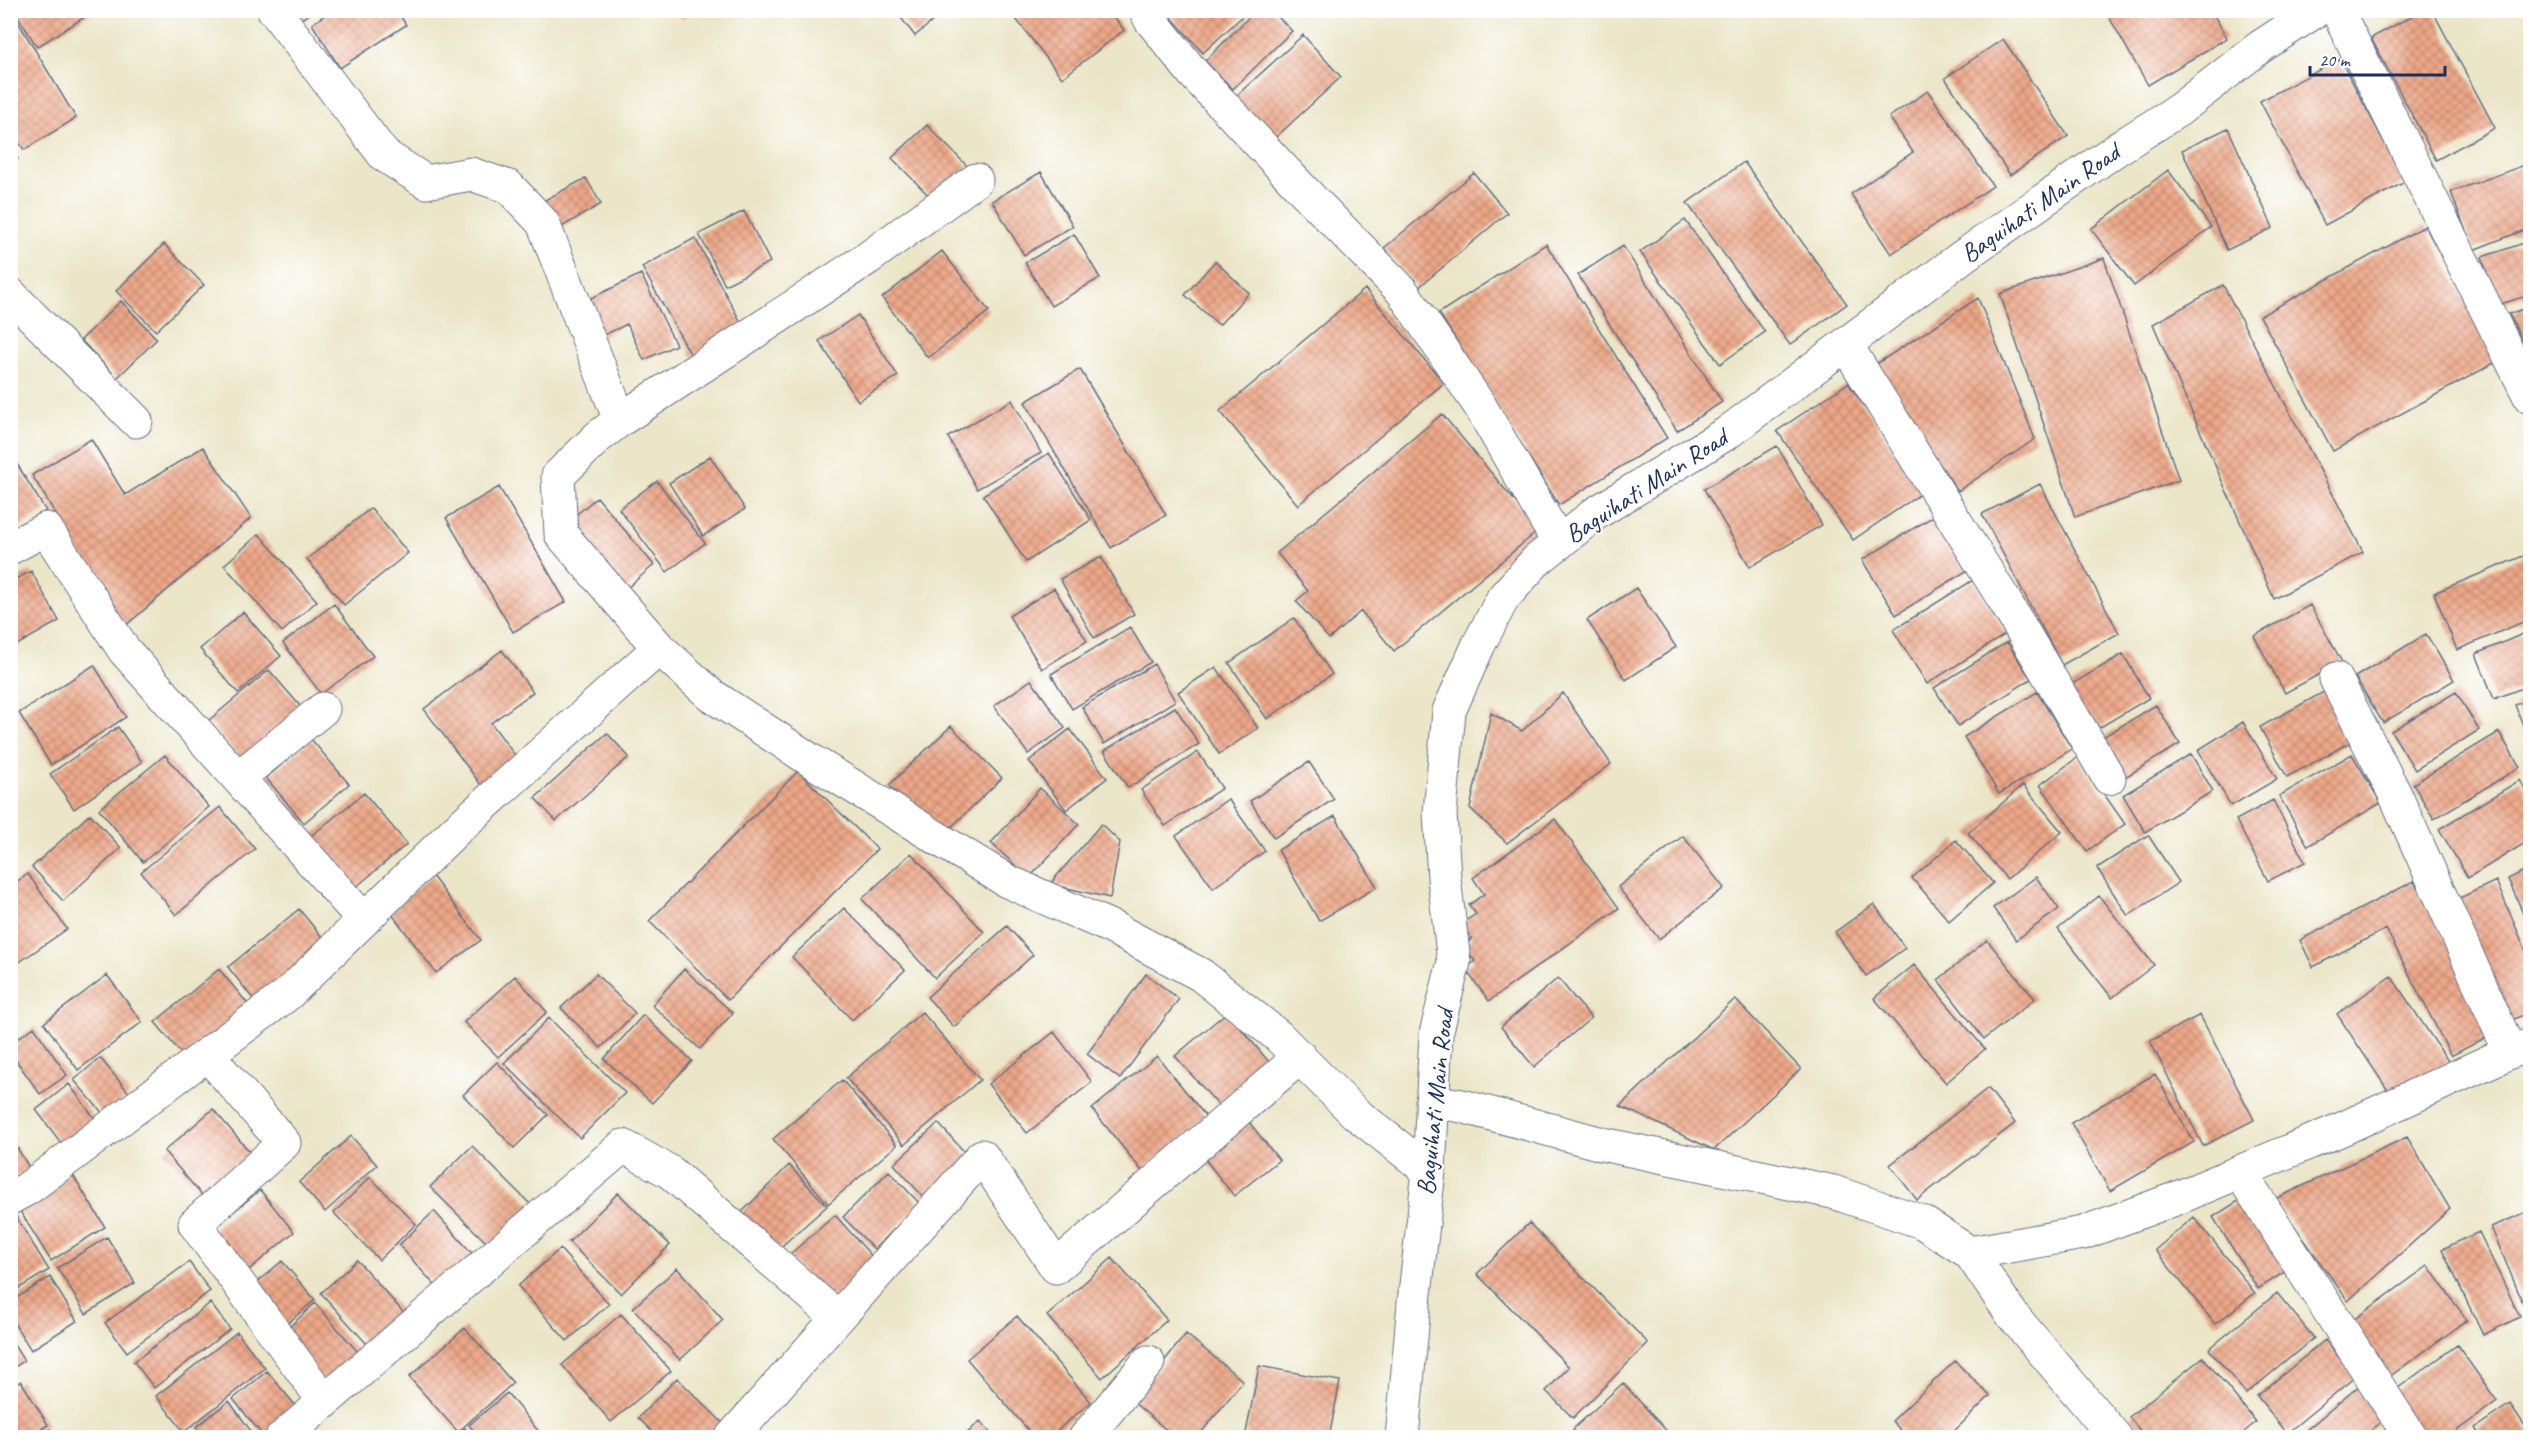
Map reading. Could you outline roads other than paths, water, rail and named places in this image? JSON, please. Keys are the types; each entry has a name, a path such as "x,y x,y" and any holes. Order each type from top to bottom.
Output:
{"street":[{"path":"274,10 384,155 426,182 471,174 509,187 543,223 620,420"},
{"path":"1146,10 1150,19 1193,73 1402,291 1480,406 1559,543"},
{"name":"Baguihati Main Road","path":"1402,1437 1414,1303 1430,1171 1436,1034 1454,962 1444,878 1440,813 1449,711 1479,644 1503,598 1536,561 1596,513 1727,433 1962,257 2117,149 2180,109 2260,47 2317,10"},
{"path":"2337,10 2530,397"},
{"path":"976,180 868,258 620,420 598,437 558,476 561,534 659,648 711,695 815,763 1007,881 1111,927 1201,975 1278,1036 1355,1113 1430,1171"},
{"path":"10,294 136,421"},
{"path":"1846,345 1997,588 2109,778"},
{"path":"10,548 46,529 124,650 364,920"},
{"path":"10,1198 27,1189 288,994 455,831 659,648"},
{"path":"1970,1253 2083,1233 2240,1172 2520,1049 2336,679"},
{"path":"238,778 323,709"},
{"path":"207,1054 284,1143 195,1224 325,1402"},
{"path":"731,1437 982,1156 1056,1267 1300,1058"},
{"path":"1432,1101 1462,1106 1602,1144 1833,1192 1922,1222 1970,1253 2013,1316 2116,1437"},
{"path":"282,1437 623,1146 670,1172 838,1318"},
{"path":"2240,1172 2411,1437"},
{"path":"1085,1437 1148,1362"}]}
